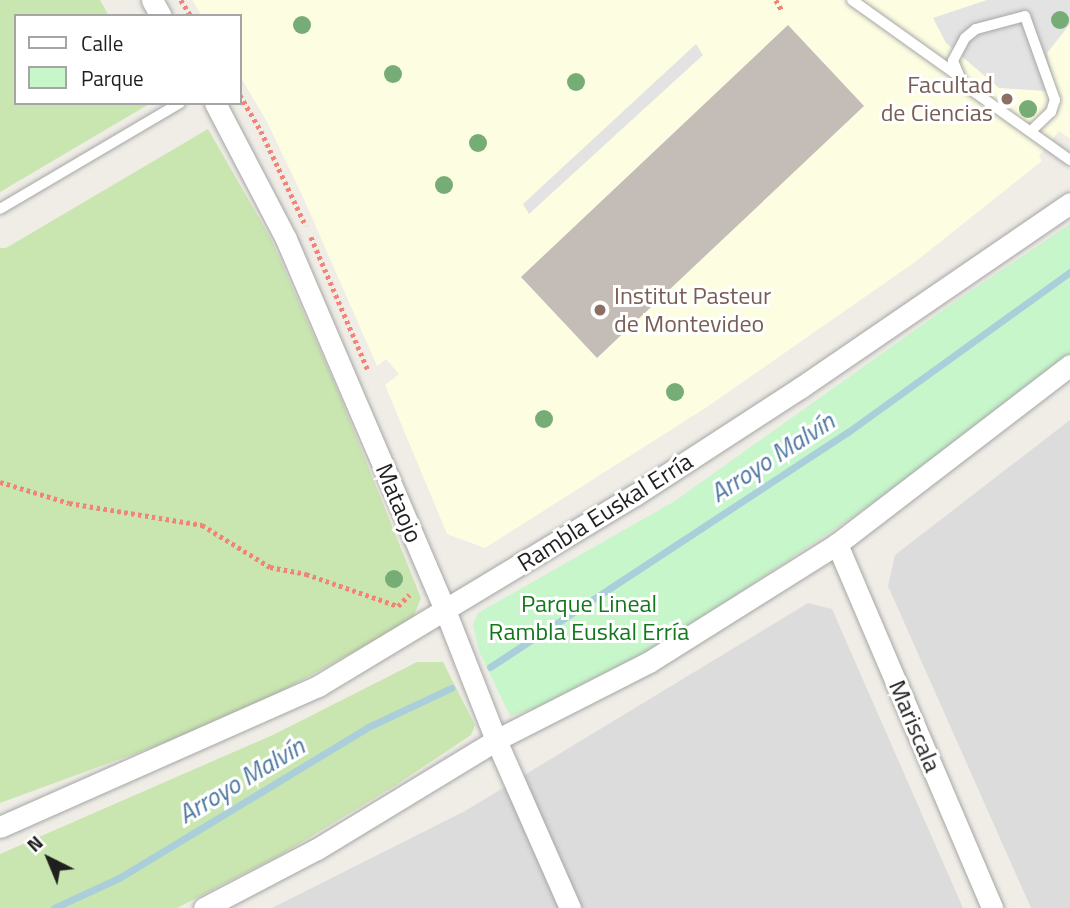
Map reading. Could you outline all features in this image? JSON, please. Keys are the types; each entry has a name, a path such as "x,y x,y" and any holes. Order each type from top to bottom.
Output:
{"street":[{"name":"Mataojo","path":"216,105 286,239 446,610 496,740 570,908"},
{"name":"Rambla Euskal Erría","path":"0,827 318,686 635,495 800,388 1070,203"},
{"path":"204,908 317,849 496,740 649,662 837,544 1070,365"},
{"name":"Mariscala","path":"837,544 992,908"}],"lane":[{"path":"852,0 957,75"},
{"path":"1031,131 1051,112 1055,100 1025,16 976,29 965,38 953,61 963,85 1070,160"},
{"path":"0,209 177,105"}],"path":[{"path":"776,0 783,12"},
{"path":"0,482 69,503 202,524 270,566 306,574 398,606 409,595"}],"shaded area":[{"name":"Institut Pasteur de Montevideo","path":"192,0 1070,0 1070,139 1059,131 1039,156 1042,161 915,262 707,407 485,548 447,534 385,385 399,374 386,359 377,366 302,195 267,122 242,79 242,14 201,14"},
{"path":"987,0 1070,0 1070,24 1047,53 1055,87 1046,91 999,88 946,43 933,18"},
{"path":"696,44 703,55 529,214 523,204"},
{"path":"1070,420 1070,908 1031,908 888,586 895,555"},
{"path":"808,603 832,609 963,908 272,908 465,811"}],"green space":[{"path":"0,0 100,0 108,14 14,14 14,105 148,105 0,192"},
{"path":"208,129 271,239 337,389 421,598 412,620 232,718 0,803 0,248 6,248"},
{"name":"Parque Lineal Rambla Euskal Erría","path":"1070,224 1070,356 891,491 664,643 536,708 510,716 479,651 473,625 478,613 675,501 953,303"},
{"path":"417,662 443,662 475,725 471,735 396,785 282,854 177,908 0,908 0,854 275,734"}],"building":[{"name":"Institut Pasteur de Montevideo","path":"788,25 864,106 597,358 521,277"}],"waterway":[{"name":"Arroyo Malvín","path":"490,667 848,432 1070,272"},
{"name":"Arroyo Malvín","path":"54,908 119,878 368,727 451,688"}],"place":[{"name":"Facultad de Ciencias","path":"1007,99"},
{"name":"Institut Pasteur de Montevideo","path":"600,310"}]}
